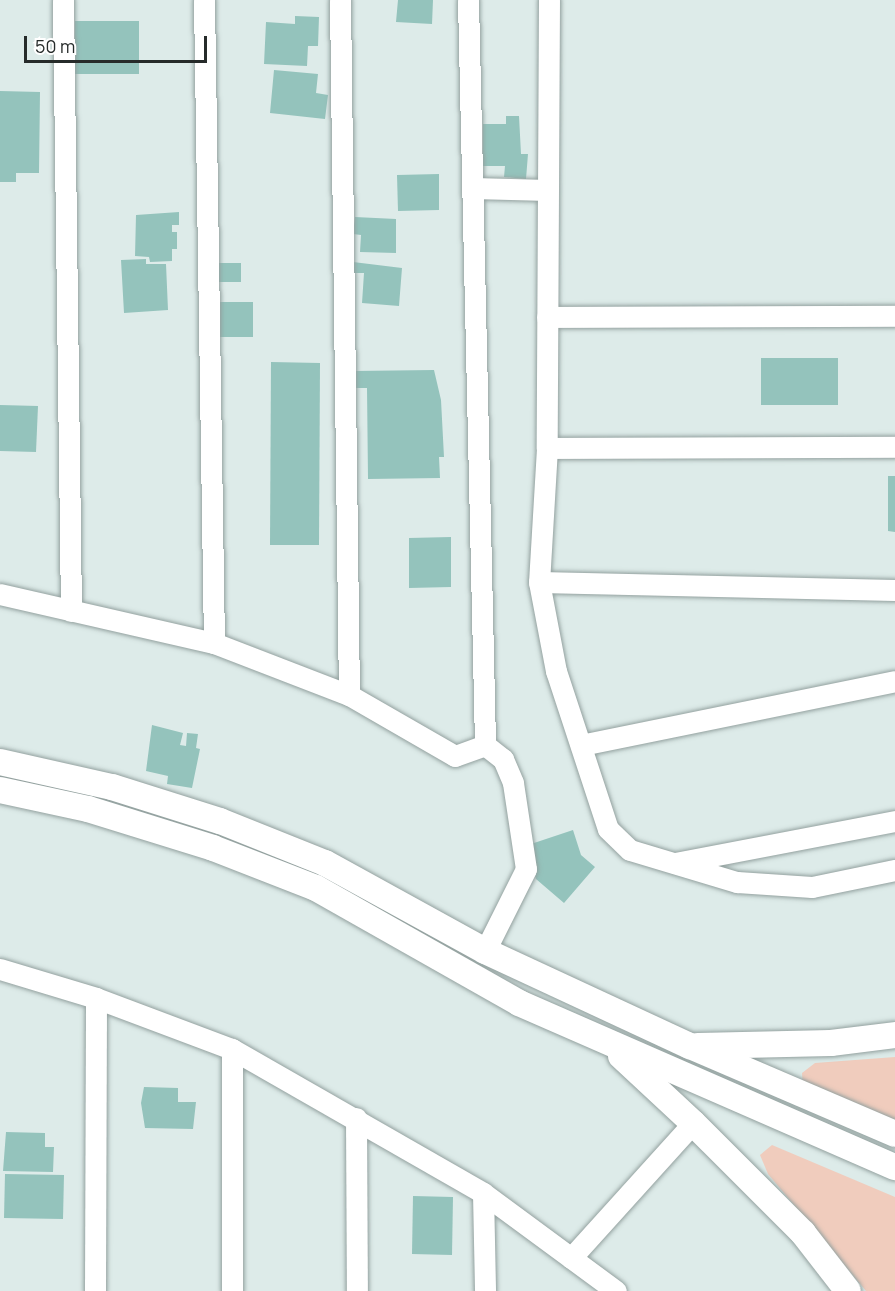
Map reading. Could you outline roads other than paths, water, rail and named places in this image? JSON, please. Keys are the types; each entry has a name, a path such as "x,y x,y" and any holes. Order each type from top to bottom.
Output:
{"street":[{"path":"63,0 70,610"},
{"path":"204,0 214,643"},
{"path":"339,0 349,695"},
{"path":"468,0 485,745"},
{"path":"549,0 547,448 539,582 556,671 608,829 630,850 669,864 737,882 813,887 895,870"},
{"path":"474,188 547,190"},
{"path":"547,317 895,316"},
{"path":"547,448 895,447"},
{"path":"539,582 895,590"},
{"path":"0,594 214,643 349,695 455,756 485,745"},
{"path":"581,745 895,681"},
{"path":"485,745 503,759 513,783 526,869 485,951"},
{"path":"0,762 112,787 220,821 325,863 485,951 690,1046 895,1134"},
{"path":"0,790 111,816 213,848 316,888 519,1003 895,1167"},
{"path":"669,864 895,821"},
{"path":"0,969 96,998 232,1049 356,1118 483,1193 616,1291"},
{"path":"95,1291 96,998"},
{"path":"690,1046 831,1043 895,1035"},
{"path":"605,1042 693,1123 803,1233 848,1291"},
{"path":"232,1049 232,1291"},
{"path":"356,1118 357,1291"},
{"path":"571,1257 693,1123"},
{"path":"483,1193 486,1291"}]}
